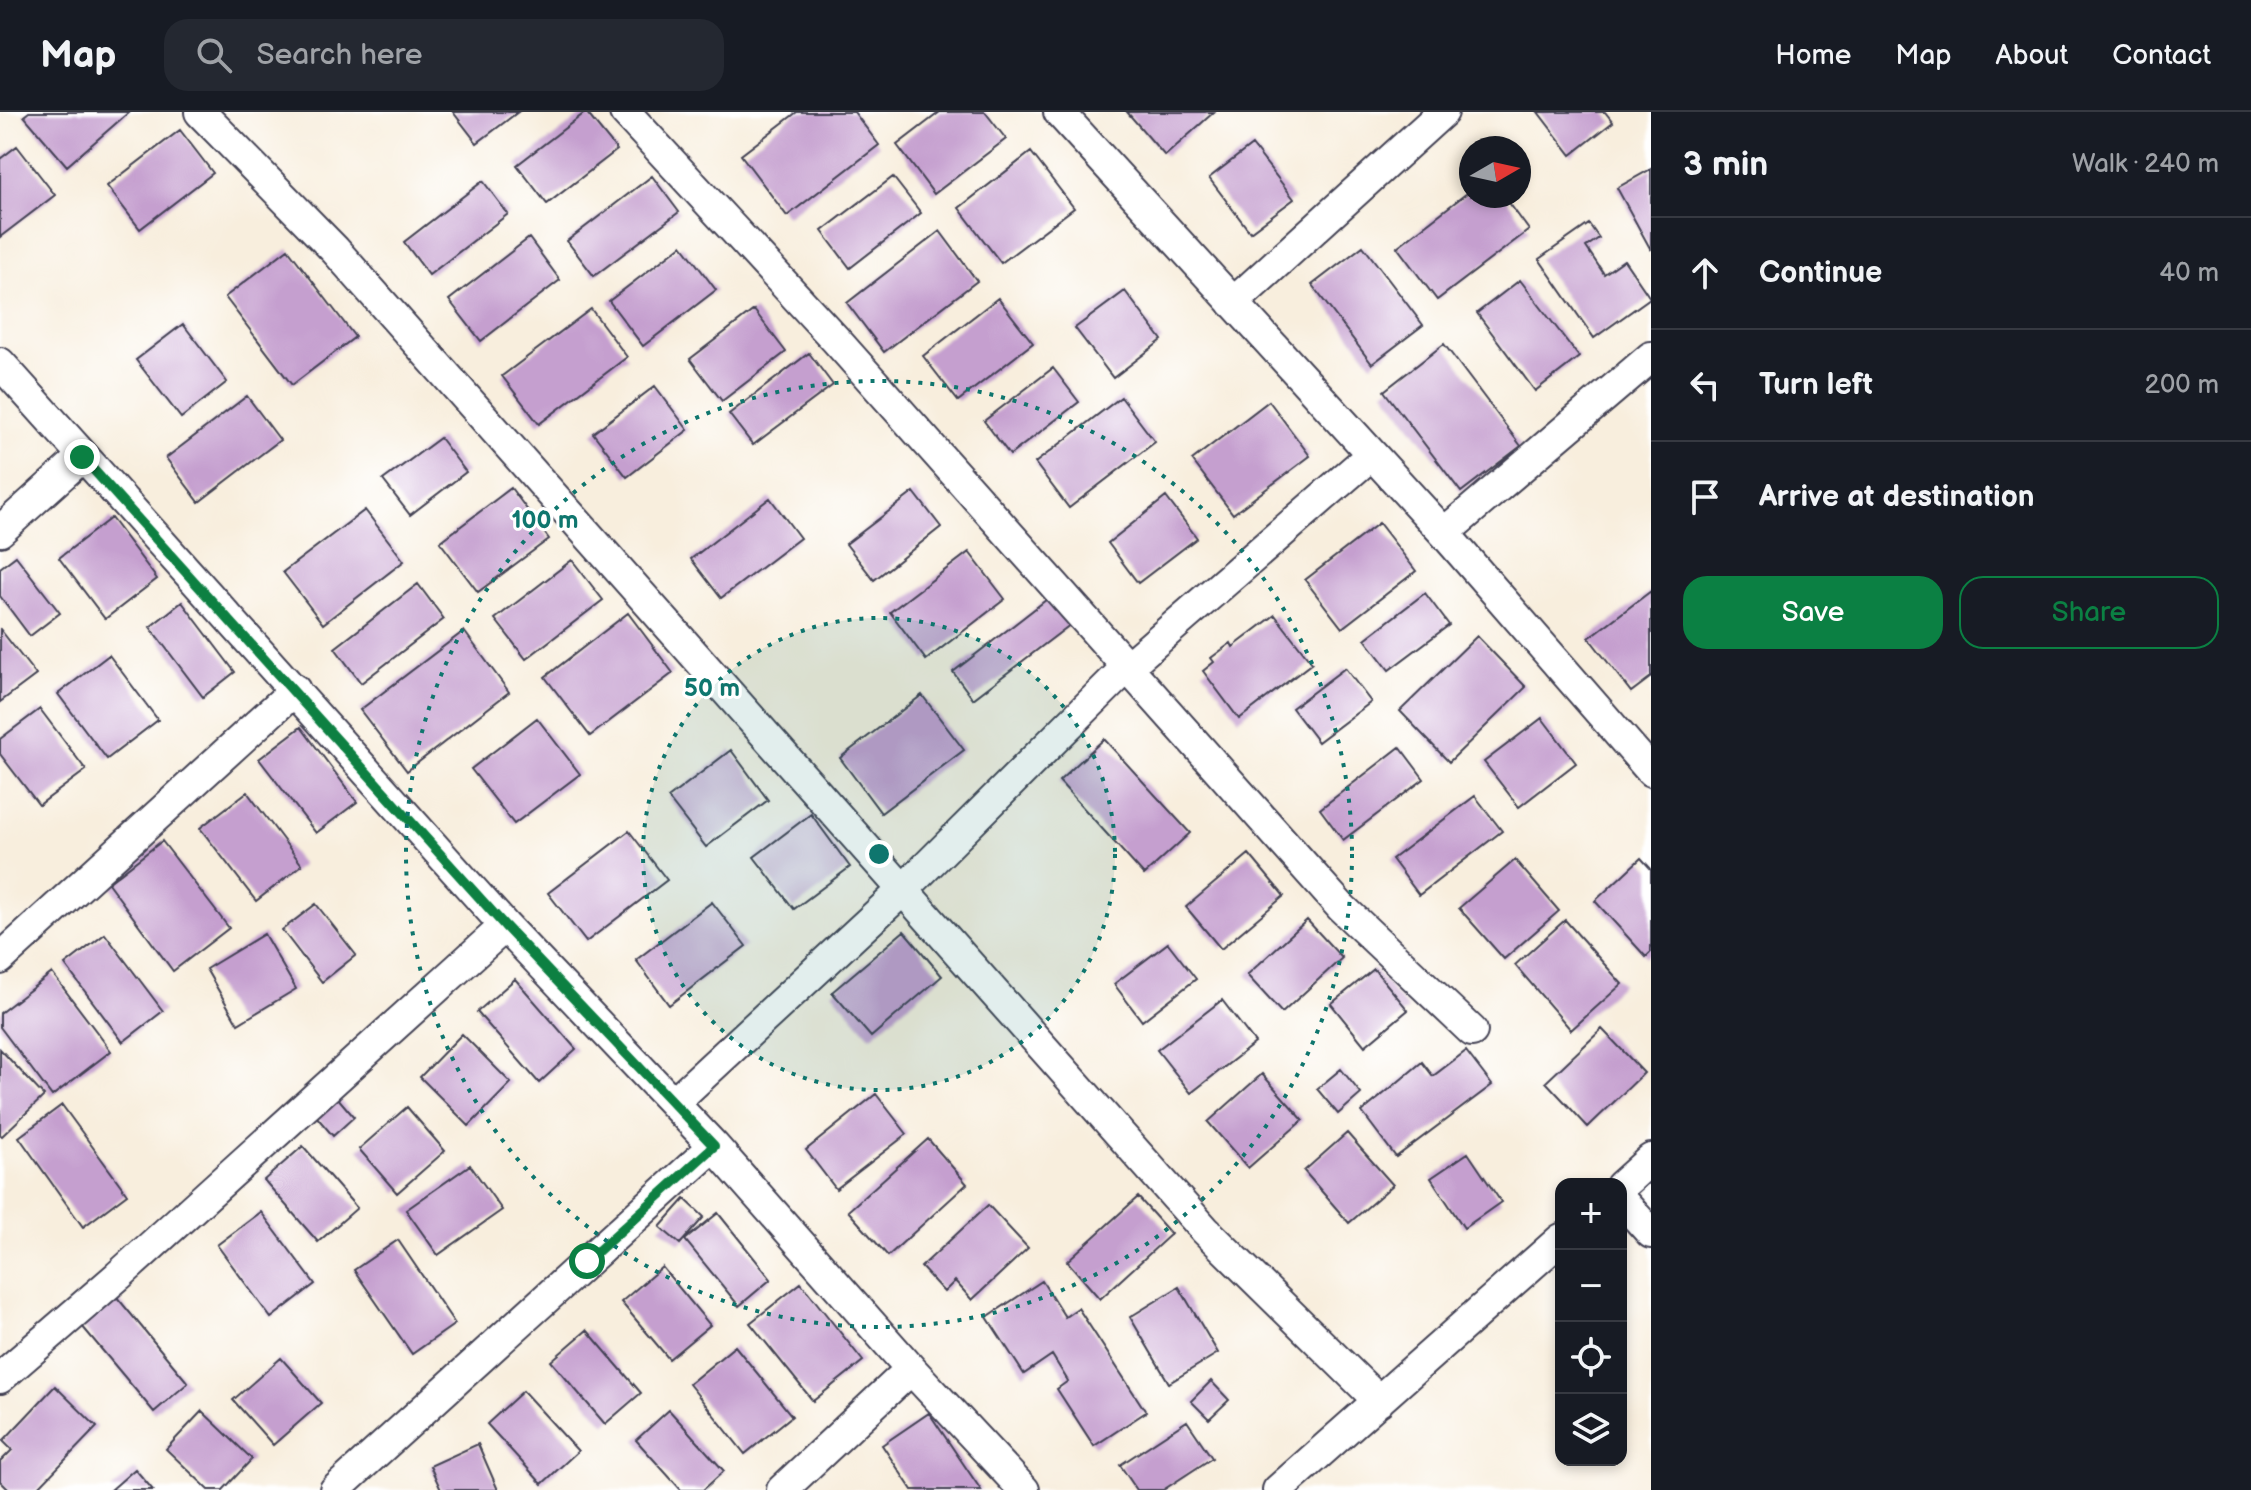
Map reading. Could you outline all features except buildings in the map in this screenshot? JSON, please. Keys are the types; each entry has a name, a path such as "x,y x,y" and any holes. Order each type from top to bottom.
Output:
{"street":[{"path":"200,112 335,250 1205,1230 1379,1401"},
{"path":"625,112 836,340 1341,907 1472,1031"},
{"path":"1059,112 1648,761"},
{"path":"1233,303 1443,112"},
{"path":"1444,533 1651,357"},
{"path":"0,363 505,926 714,1146 911,1369 1024,1490"},
{"path":"673,1103 903,890 1127,667 1370,456"},
{"path":"0,531 82,457"},
{"path":"0,959 295,690"},
{"path":"0,1378 118,1276 505,926"},
{"path":"335,1490 714,1146"},
{"path":"1627,1181 1651,1159"},
{"path":"1627,1207 1651,1233"},
{"path":"1278,1490 1555,1244"},
{"path":"782,1490 911,1369"}],"route":[{"path":"82,457 505,926 714,1146 587,1261"}]}
